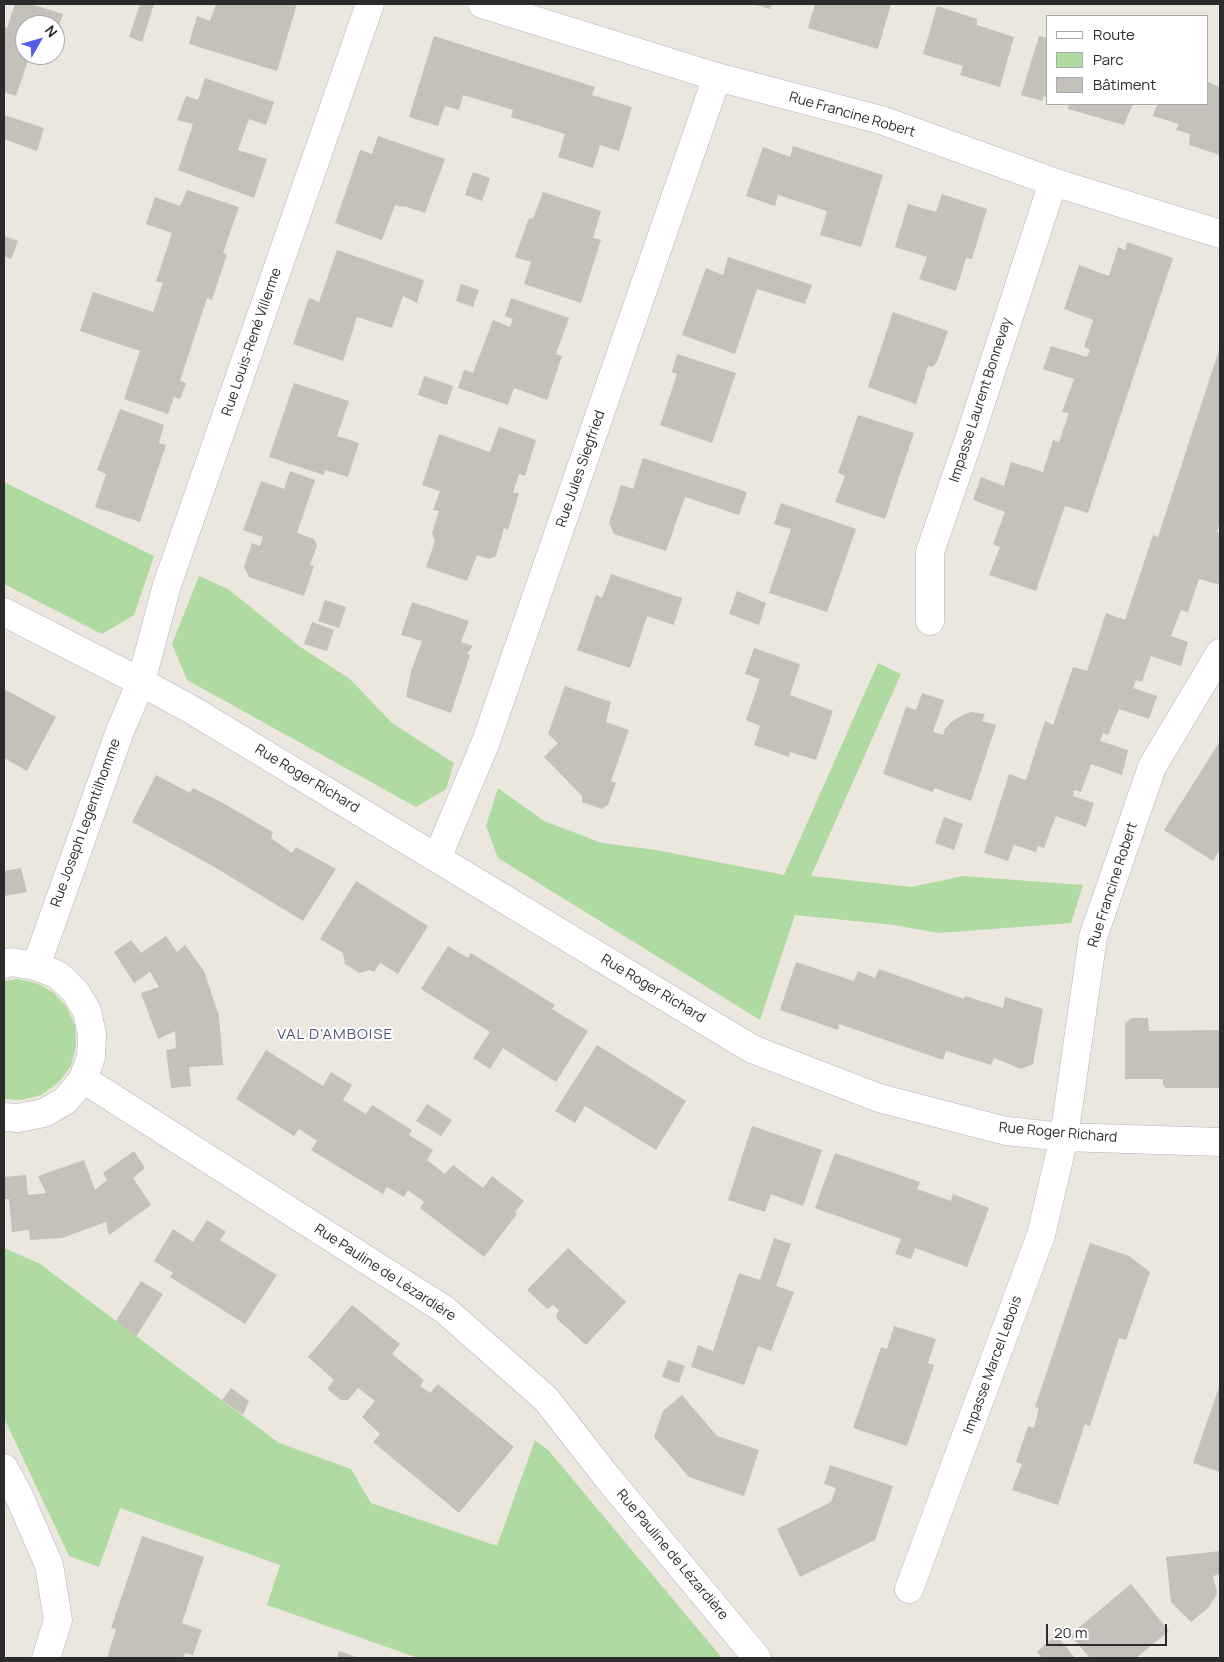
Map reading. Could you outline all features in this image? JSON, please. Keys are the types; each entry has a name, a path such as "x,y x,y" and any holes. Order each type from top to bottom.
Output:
{"street":[{"name":"Rue Louis-René Villerme","path":"141,682 166,585 370,4"},
{"name":"Rue Francine Robert","path":"482,4 717,77 881,120 1053,182 1220,234"},
{"name":"Rue Jules Siegfried","path":"437,858 485,744 717,77"},
{"name":"Impasse Laurent Bonnevay","path":"930,622 930,552 1053,182"},
{"name":"Rue Roger Richard","path":"4,612 192,710 752,1049 879,1098 1006,1131 1064,1137 1220,1142"},
{"name":"Rue Francine Robert","path":"1064,1137 1093,937 1152,767 1220,653"},
{"name":"Rue Joseph Legentilhomme","path":"36,966 120,731 141,682"},
{"path":"4,964 11,962 36,966 58,975 75,991 87,1011 92,1034 91,1057 83,1079 66,1100 44,1113 18,1118 4,1117"},
{"name":"Rue Pauline de Lézardière","path":"83,1079 445,1310 546,1399 607,1477 758,1658"},
{"name":"Impasse Marcel Lebois","path":"909,1589 1041,1235 1064,1137"},
{"path":"4,1468 11,1500 49,1565 58,1620 46,1658"}],"green space":[{"path":"4,482 154,556 134,615 102,634 4,584"},
{"path":"199,576 228,589 299,646 350,679 392,723 454,763 446,789 416,807 187,680 172,644"},
{"path":"878,663 901,674 811,876 911,887 963,876 1083,885 1071,923 939,933 894,925 795,915 760,1020 498,858 486,826 498,788 544,821 602,843 656,850 784,875"},
{"path":"18,979 36,983 53,992 66,1006 75,1025 76,1046 71,1066 58,1083 41,1095 21,1100 4,1099 4,981"},
{"path":"4,1248 40,1264 279,1443 351,1469 371,1503 497,1546 535,1440 549,1451 722,1658 418,1658 267,1605 280,1565 120,1508 99,1567 69,1556 4,1418"}],"building":[{"path":"15,4 31,4 63,14 15,15 15,65 27,65 16,96 4,92 4,27 7,28"},
{"path":"140,4 154,4 142,42 129,37"},
{"path":"216,4 297,4 277,71 189,44 197,16 210,21"},
{"path":"753,4 772,4 770,9"},
{"path":"815,4 891,4 878,49 808,28"},
{"path":"937,6 977,19 977,25 1014,37 1000,87 960,75 963,66 923,54"},
{"path":"434,36 595,87 592,95 632,107 619,151 600,145 593,168 558,157 565,134 511,117 513,110 463,95 459,110 445,106 438,126 409,117"},
{"path":"1039,36 1046,38 1046,97 1044,96 1042,101 1021,95"},
{"path":"205,78 274,102 266,125 249,119 238,150 267,159 254,198 178,170 193,124 177,120 186,96 198,100"},
{"path":"1209,82 1220,87 1220,155 1189,145 1190,134 1176,130 1179,124 1153,116 1157,105 1209,105"},
{"path":"1069,105 1133,105 1124,125 1068,109"},
{"path":"4,115 44,128 37,151 4,139"},
{"path":"378,136 445,159 425,213 395,205 382,240 335,223 360,150 372,154"},
{"path":"793,146 883,175 861,247 820,235 827,211 778,195 775,206 746,196 763,147 790,157"},
{"path":"473,172 490,178 482,201 465,195"},
{"path":"187,190 239,207 223,253 227,254 212,300 207,298 180,381 186,383 180,399 174,397 168,414 124,399 140,351 80,331 93,292 153,312 163,283 156,281 172,233 146,224 155,197 180,206"},
{"path":"543,192 601,211 593,238 601,240 581,303 524,284 531,262 515,257 529,218 533,219"},
{"path":"942,194 987,209 972,259 966,258 956,291 919,279 927,257 895,247 908,204 936,212"},
{"path":"4,236 18,241 11,259 4,256"},
{"path":"1127,242 1173,258 1088,513 1065,506 1036,591 989,575 1000,547 993,544 1005,512 973,500 981,477 1004,486 1011,462 1043,472 1053,440 1059,442 1069,413 1062,412 1074,379 1043,369 1051,346 1087,357 1090,350 1084,347 1093,320 1064,309 1079,265 1109,276 1118,247 1125,250"},
{"path":"337,250 424,280 417,303 403,296 392,328 357,317 343,361 293,344 309,298 319,302"},
{"path":"728,257 812,285 805,304 757,289 735,354 682,335 706,268 723,275"},
{"path":"461,284 479,290 473,307 456,301"},
{"path":"511,298 569,318 556,354 562,356 547,400 514,388 508,405 458,388 464,370 473,373 493,320 510,327 513,319 505,316"},
{"path":"893,312 948,331 937,362 932,367 928,366 916,404 868,387"},
{"path":"1220,347 1220,521 1217,532 1220,533 1220,585 1199,579 1188,612 1181,610 1171,636 1188,642 1181,666 1151,656 1142,682 1136,680 1133,688 1157,696 1149,719 1119,709 1108,735 1103,733 1100,741 1128,750 1122,775 1091,764 1081,792 1074,790 1073,796 1094,803 1086,827 1056,816 1044,848 1038,846 1036,852 1014,845 1008,861 984,853 1009,774 1026,780 1045,721 1053,725 1073,667 1087,671 1106,613 1125,620 1153,535 1158,537"},
{"path":"677,354 736,373 712,443 660,425 677,374 672,372"},
{"path":"424,376 453,386 447,405 418,395"},
{"path":"294,383 349,401 337,436 359,443 348,477 325,470 324,475 269,457"},
{"path":"120,409 164,425 159,443 166,445 140,522 95,507 106,474 97,470"},
{"path":"858,415 914,433 885,519 835,502 845,476 838,473"},
{"path":"499,427 536,440 525,476 519,474 513,493 519,493 508,530 504,528 496,556 489,559 477,555 467,581 426,567 435,541 432,533 439,511 433,510 440,491 422,485 439,434 490,452"},
{"path":"643,458 747,492 739,515 685,497 666,551 614,534 609,523 621,485 633,489"},
{"path":"290,471 315,480 297,533 314,539 317,546 310,565 314,566 304,596 249,577 244,567 252,543 260,546 263,537 243,530 261,481 284,489"},
{"path":"781,503 856,529 827,612 769,593 791,529 774,524"},
{"path":"611,574 682,598 674,625 647,616 630,668 577,650 596,595 602,598"},
{"path":"737,591 766,603 759,625 729,614"},
{"path":"325,600 346,607 339,628 318,621"},
{"path":"412,602 469,621 461,642 473,646 467,654 470,655 451,713 406,697 411,672 422,641 401,635"},
{"path":"312,622 334,630 327,651 304,644"},
{"path":"754,648 800,664 790,695 833,711 816,760 790,752 789,757 754,745 760,726 746,720 760,679 745,674"},
{"path":"565,686 611,702 606,722 629,730 611,781 616,783 608,805 602,809 582,802 582,796 544,757 558,743 548,734"},
{"path":"4,689 56,717 27,771 4,758"},
{"path":"922,693 944,700 933,732 943,735 951,722 971,712 985,714 982,721 996,725 971,801 934,788 933,792 883,774 906,707 916,710"},
{"path":"1220,741 1220,849 1213,861 1164,830"},
{"path":"156,775 190,793 193,788 221,802 273,832 271,838 292,853 296,847 336,869 303,921 211,865 132,822"},
{"path":"944,817 963,824 954,850 935,843"},
{"path":"4,867 5,871 21,868 27,892 4,896"},
{"path":"356,881 428,926 398,974 380,963 374,972 370,970 359,973 345,964 343,953 320,939"},
{"path":"166,936 177,952 185,945 204,971 219,1016 223,1065 189,1067 191,1086 171,1088 166,1050 176,1048 175,1031 158,1039 141,993 159,987 150,972 134,983 114,952 131,940 141,953"},
{"path":"448,946 468,958 471,953 555,1005 552,1009 588,1031 556,1082 503,1048 490,1069 473,1058 490,1032 421,989"},
{"path":"796,962 854,981 858,971 875,978 879,969 964,999 965,996 1003,1008 1005,997 1043,1009 1033,1064 1021,1069 994,1058 991,1065 946,1051 943,1060 839,1024 838,1030 780,1010"},
{"path":"1131,1018 1148,1018 1149,1031 1220,1030 1220,1088 1166,1088 1163,1085 1163,1079 1125,1079 1125,1024"},
{"path":"597,1045 686,1101 656,1150 585,1106 575,1123 555,1111"},
{"path":"266,1050 323,1086 331,1072 352,1085 343,1100 366,1114 372,1105 412,1130 409,1135 433,1150 427,1160 445,1174 453,1165 483,1188 492,1176 524,1201 515,1212 517,1214 484,1257 420,1208 424,1202 408,1190 404,1197 387,1187 383,1194 311,1150 317,1141 299,1129 294,1136 236,1099"},
{"path":"427,1104 452,1120 441,1136 416,1121"},
{"path":"752,1126 822,1150 803,1206 771,1194 765,1212 728,1200"},
{"path":"134,1151 145,1168 133,1178 151,1205 109,1235 106,1222 62,1238 30,1240 29,1230 12,1232 9,1199 4,1199 4,1177 26,1175 28,1195 46,1193 38,1176 84,1160 95,1190 107,1180 103,1173"},
{"path":"835,1153 920,1182 917,1189 951,1201 953,1194 989,1208 967,1267 915,1248 911,1259 895,1254 901,1239 815,1208"},
{"path":"207,1220 226,1232 220,1240 277,1275 245,1324 170,1277 173,1273 154,1261 173,1229 193,1242"},
{"path":"774,1238 791,1244 776,1286 794,1292 771,1351 758,1346 744,1385 691,1367 698,1345 713,1351 739,1273 760,1280"},
{"path":"1090,1243 1129,1256 1150,1272 1126,1340 1119,1338 1090,1426 1085,1424 1058,1505 1012,1490 1022,1464 1016,1462 1028,1426 1034,1428 1039,1408 1035,1407"},
{"path":"568,1248 626,1302 586,1345 556,1318 559,1310 553,1305 547,1309 527,1290"},
{"path":"141,1281 163,1294 136,1337 116,1321"},
{"path":"352,1305 400,1344 392,1354 424,1380 420,1386 430,1393 438,1384 514,1447 459,1513 373,1442 380,1434 362,1417 375,1401 358,1388 348,1400 341,1400 327,1389 334,1380 308,1357"},
{"path":"894,1326 936,1339 928,1363 934,1365 907,1446 853,1428 881,1347 887,1349"},
{"path":"668,1360 685,1366 679,1383 662,1377"},
{"path":"1220,1384 1220,1472 1193,1463"},
{"path":"231,1388 249,1401 243,1415 222,1400"},
{"path":"682,1395 717,1436 759,1450 744,1496 689,1477 654,1437 663,1411"},
{"path":"830,1465 893,1486 875,1540 800,1577 777,1529 831,1502 836,1488 824,1484"},
{"path":"142,1536 204,1557 182,1623 202,1630 193,1655 185,1653 183,1658 107,1658 116,1629 111,1628"},
{"path":"1220,1551 1220,1574 1213,1576 1217,1592 1216,1596 1208,1608 1191,1622 1171,1602 1166,1557"},
{"path":"1131,1584 1169,1631 1136,1658 1090,1658 1070,1635"},
{"path":"1056,1635 1075,1658 1042,1658 1037,1652"},
{"path":"339,1651 359,1658 337,1658"}],"district":[{"name":"VAL D'AMBOISE","path":"335,1035"}]}
